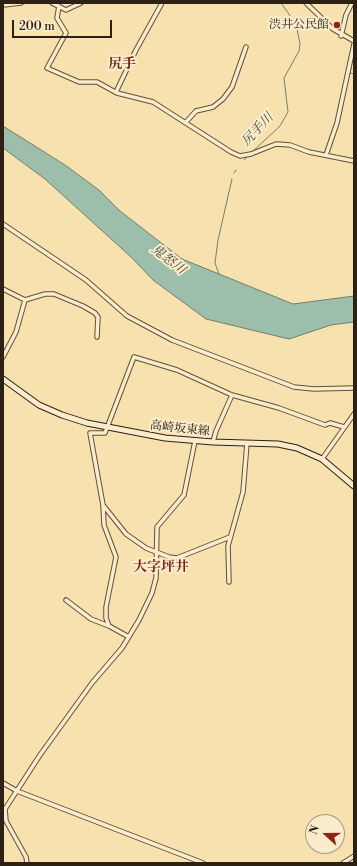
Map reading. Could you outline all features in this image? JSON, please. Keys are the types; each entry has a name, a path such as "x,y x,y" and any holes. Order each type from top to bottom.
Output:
{"main road":[{"name":"高崎坂東線","path":"3,379 27,397 54,412 80,422 149,436 195,441 289,446 322,459 354,486"}],"street":[{"path":"3,5 21,3"},
{"path":"52,3 69,10 81,3"},
{"path":"116,92 161,3"},
{"path":"306,3 341,36 354,43 337,123 326,155"},
{"path":"341,36 346,15 352,3"},
{"path":"59,6 57,18 66,33 47,68 79,82 99,83 116,92 153,102 231,152 240,156 246,156 276,144 290,145 354,161"},
{"path":"186,122 196,111 213,107 223,99 232,87 246,47"},
{"path":"3,224 86,280 126,316 172,340 294,387 314,389 354,388"},
{"path":"3,289 25,300 45,294 54,294 83,306 95,313 98,317 97,338"},
{"path":"3,357 16,332 25,300"},
{"path":"109,626 106,618 106,607 116,557 104,525 103,504 90,433 105,433 134,357 177,370 232,395 279,408 325,425 330,423 344,427"},
{"path":"213,442 216,431 232,395"},
{"path":"322,459 354,414"},
{"path":"27,863 26,857 5,816 6,809 40,755 92,683 117,655 129,638 147,605 154,586 157,569 157,527 184,495 195,441"},
{"path":"229,582 228,556 230,537 236,522 243,492 247,443"},
{"path":"103,504 126,534 156,552 177,558 230,537"},
{"path":"66,600 91,619 109,626 129,638"},
{"path":"3,782 17,791 202,863"},
{"path":"344,863 354,856"}],"water":[{"name":"鬼怒川","path":"3,126 65,165 99,190 120,211 182,259 293,304 354,296 354,322 331,325 289,339 206,319 153,280 131,257 45,179 3,148"}],"waterway":[{"name":"尻手川","path":"251,153 280,126 288,112 284,78 299,51 300,44 296,24 281,3"},
{"path":"353,57 350,73 354,74"},
{"name":"尻手川","path":"244,160 247,157"},
{"name":"尻手川","path":"219,274 215,263 218,240 232,179"}],"place":[{"name":"渋井公民館","path":"337,25"}],"district":[{"name":"尻手","path":"122,65"},
{"name":"大字坪井","path":"161,568"}]}
